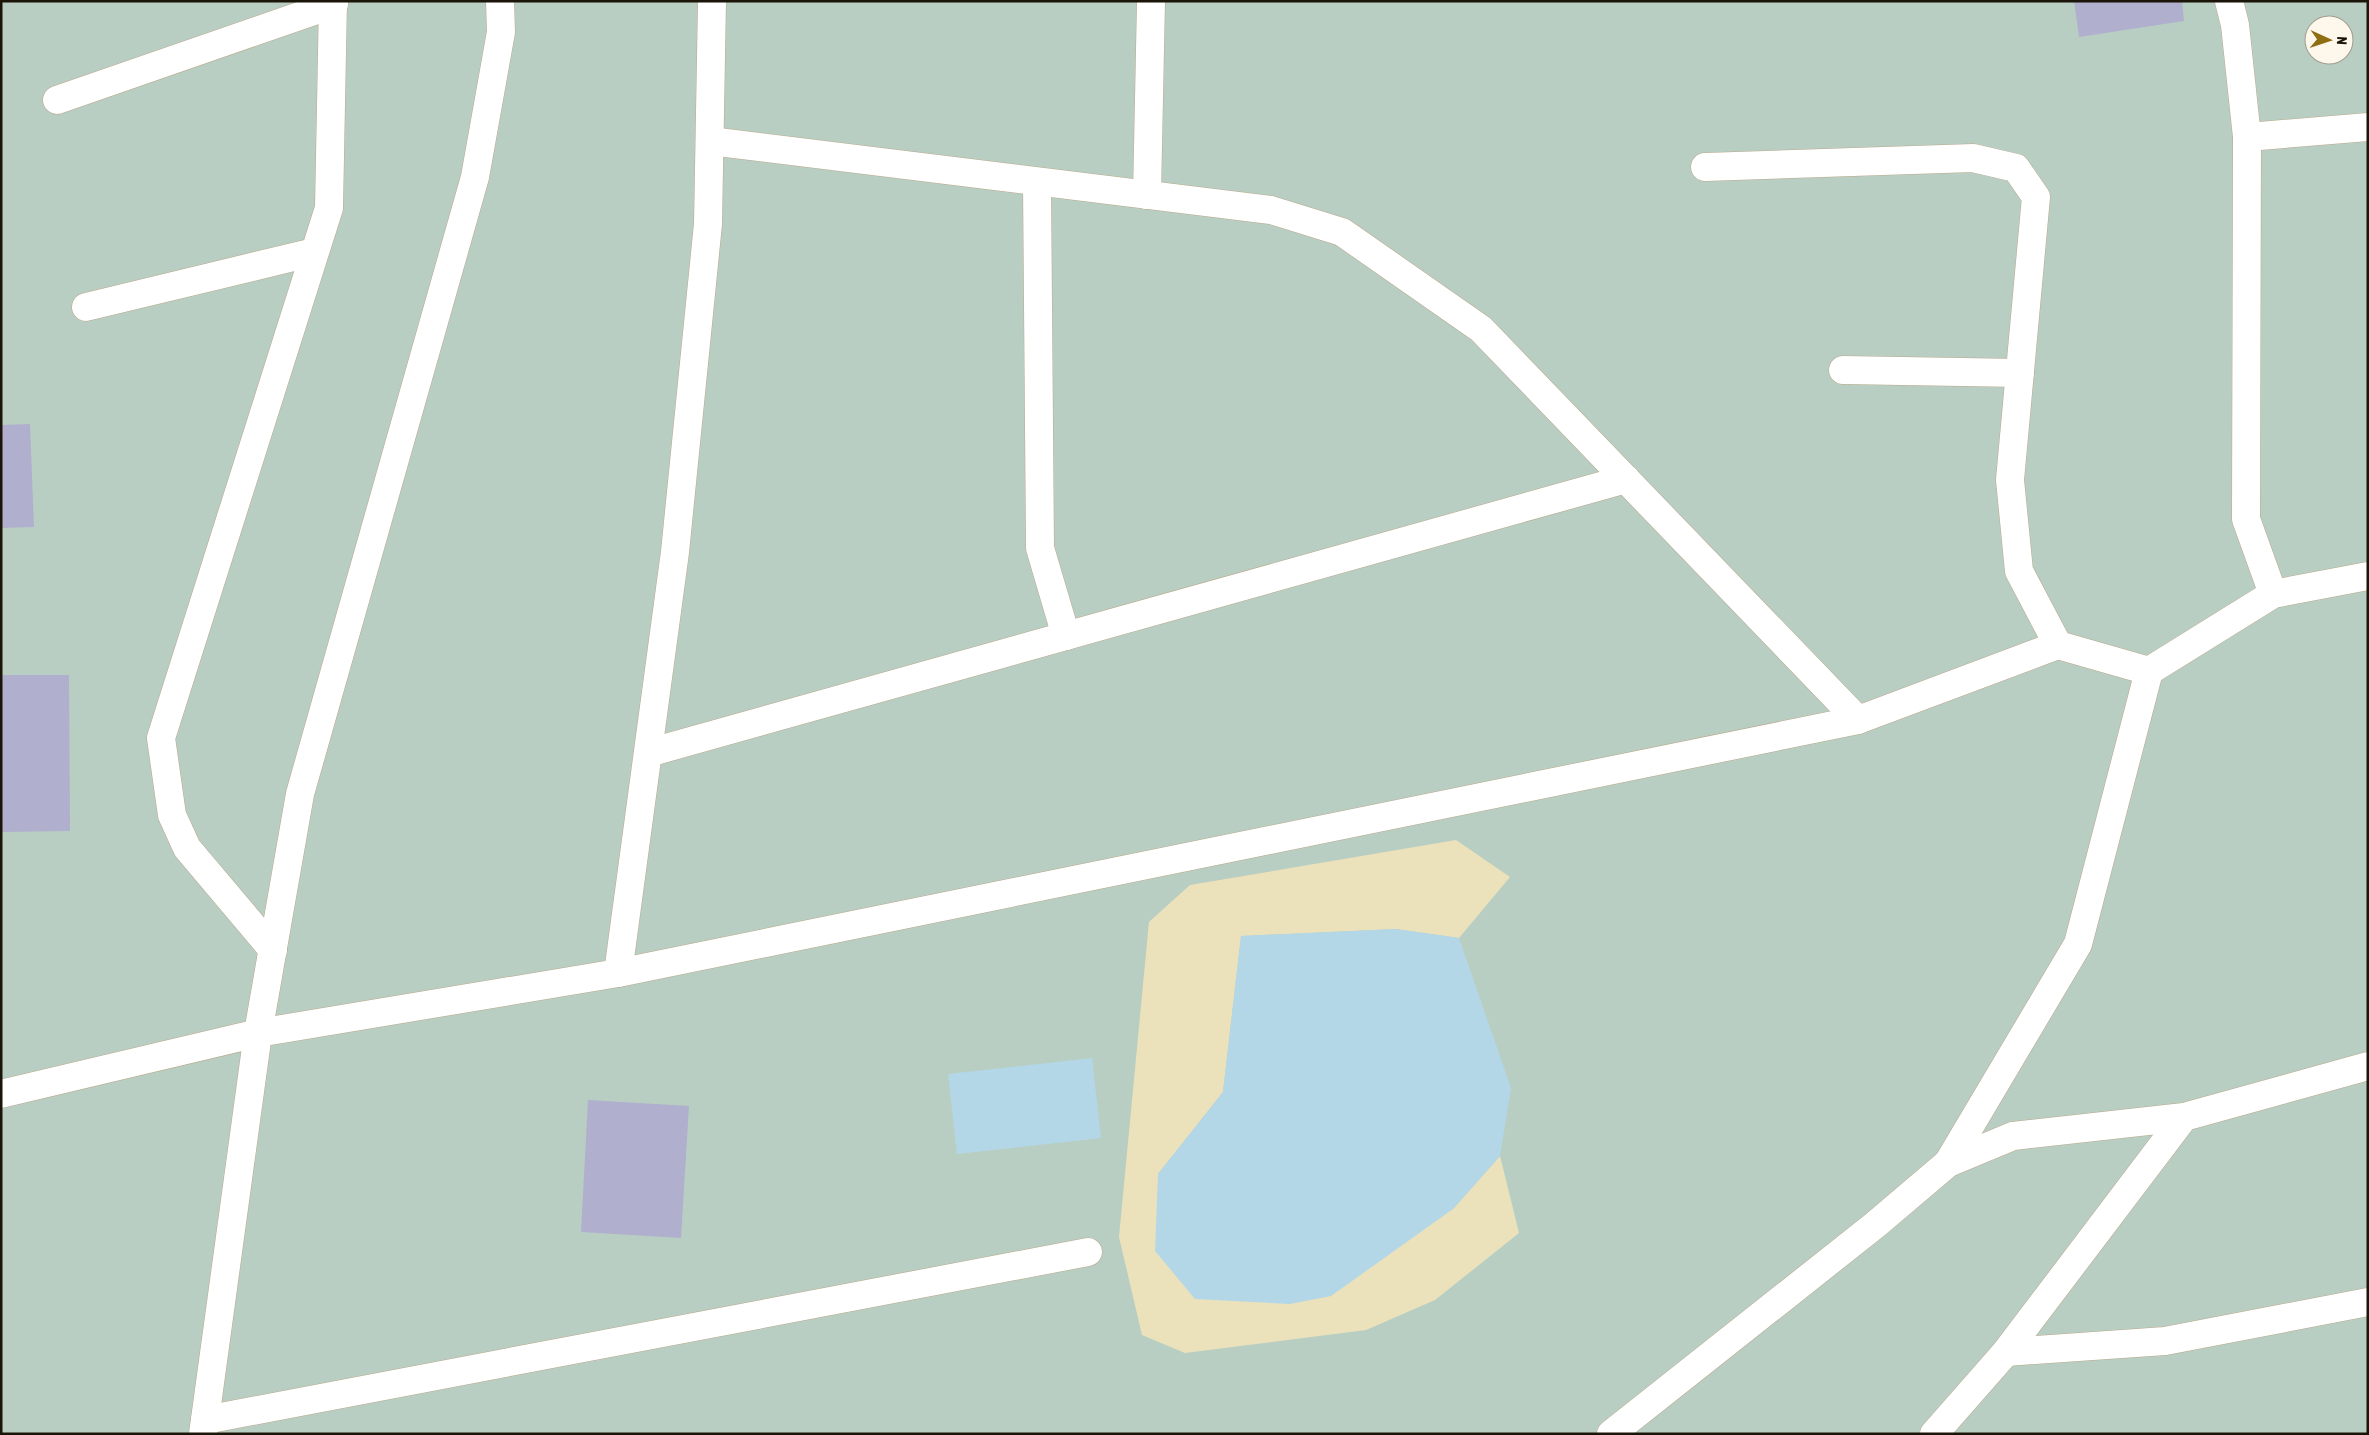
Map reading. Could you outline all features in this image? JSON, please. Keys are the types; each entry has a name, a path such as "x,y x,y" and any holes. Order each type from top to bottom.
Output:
{"lane":[{"path":"500,1 502,32 475,177 300,794 258,1033 204,1427 1088,1252"},
{"path":"618,974 676,543 708,224 712,1"},
{"path":"1147,195 1150,1"},
{"path":"2229,1 2235,24 2247,138 2246,519 2273,594"},
{"path":"57,100 333,3 329,208 161,738 172,815 187,848 273,950"},
{"path":"2247,138 2368,127"},
{"path":"710,141 1271,210 1342,232 1481,329 1858,720"},
{"path":"1705,168 1973,158 2016,168 2036,197 2010,480 2019,572 2058,645"},
{"path":"1037,182 1040,548 1066,636"},
{"path":"86,307 314,252"},
{"path":"1843,370 2020,373"},
{"path":"648,753 1626,479"},
{"path":"1948,1163 2078,944 2149,671 2273,594 2368,576"},
{"path":"1,1094 258,1033 618,974 1858,720 2058,645 2149,671"},
{"path":"1611,1434 1875,1225 1948,1163 2013,1136 2184,1117 2368,1066"},
{"path":"1934,1434 2006,1352 2184,1117"},
{"path":"2006,1352 2165,1341 2368,1302"}],"green space":[{"path":"1,1 2368,1 2368,1434 1,1434"}],"sand":[{"path":"1456,840 1510,877 1459,938 1396,929 1241,936 1223,1092 1158,1174 1453,1209 1500,1156 1519,1233 1435,1300 1366,1330 1185,1353 1142,1335 1119,1237 1149,922 1190,885"}],"water":[{"path":"1396,929 1459,938 1511,1088 1500,1156 1453,1209 1331,1296 1290,1304 1195,1299 1155,1251 1158,1174 1223,1092 1241,936"},
{"path":"1092,1058 1101,1138 957,1154 948,1074"}],"building":[{"path":"2074,1 2182,1 2184,21 2079,37"},
{"path":"30,424 34,527 1,528 1,425"},
{"path":"1,675 69,675 70,831 1,832"},
{"path":"588,1100 689,1106 681,1238 581,1232"}]}
